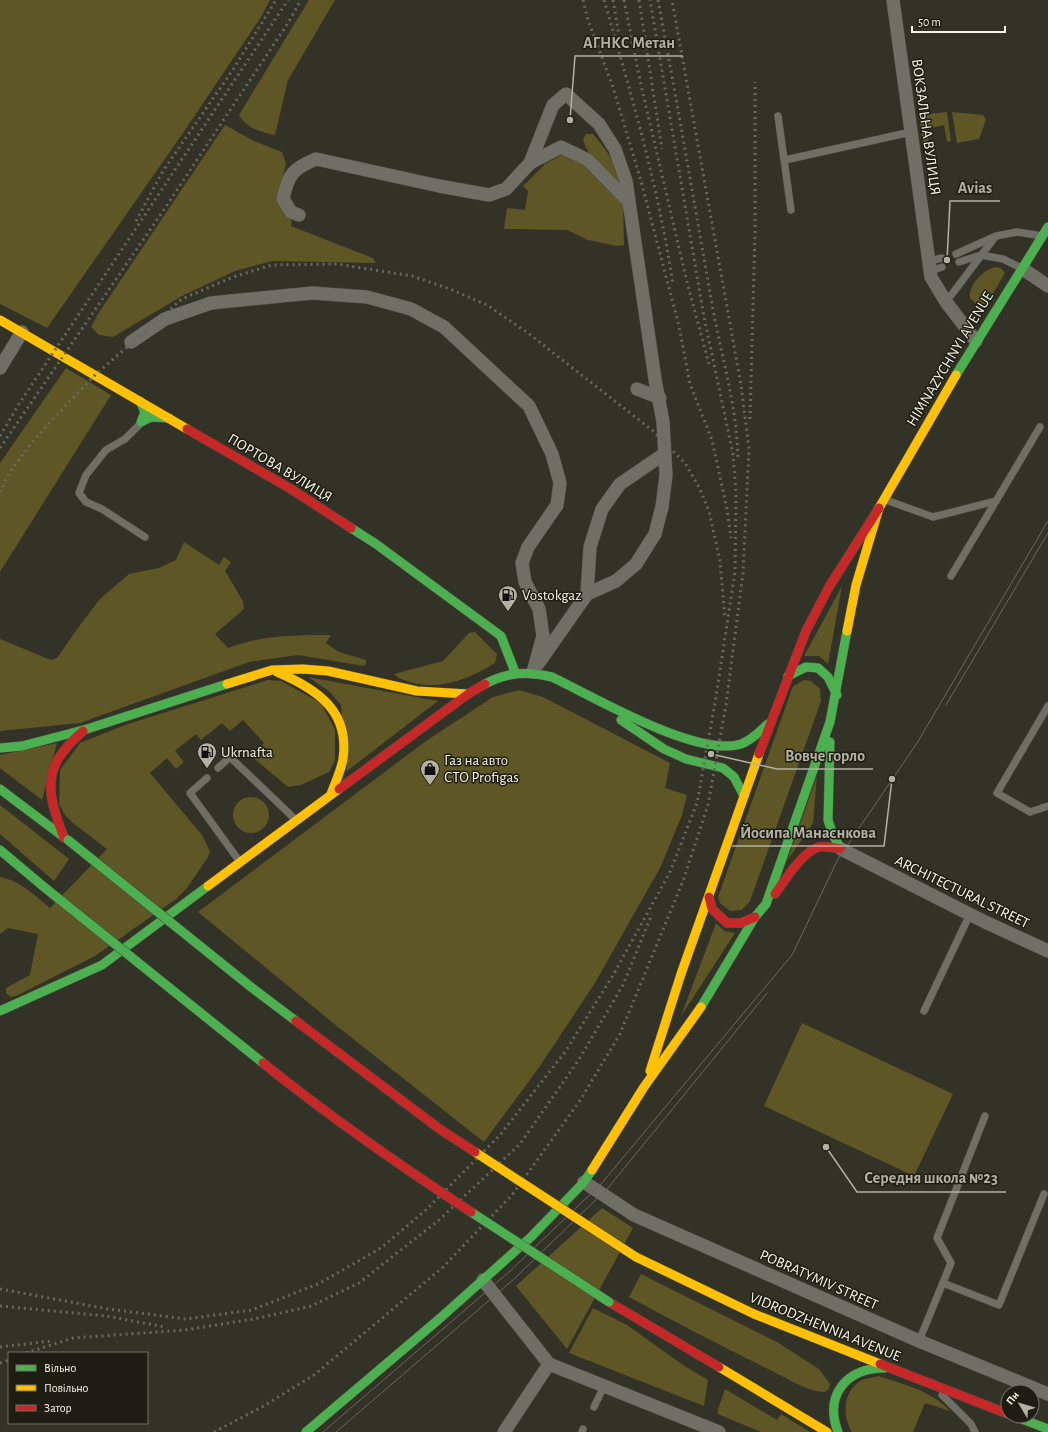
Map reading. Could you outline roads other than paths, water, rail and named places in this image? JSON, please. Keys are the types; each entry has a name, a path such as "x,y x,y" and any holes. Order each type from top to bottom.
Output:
{"main road":[{"name":"HIMNAZYCHNYI AVENUE","path":"644,1087 681,974 744,796 770,723 806,631 829,587 879,508 976,340 1023,269 1048,227"},
{"name":"ПОРТОВА ВУЛИЦЯ","path":"0,320 291,489 376,544 491,627 501,636 506,645 515,672"},
{"path":"140,401 145,412 142,422"},
{"path":"142,422 151,417 169,418"},
{"name":"HIMNAZYCHNYI AVENUE","path":"830,722 837,695 856,585 879,508"},
{"path":"788,676 808,666 817,667 824,672 837,695"},
{"path":"0,748 22,746 87,729 272,670 303,669 328,671 417,691 468,694"},
{"path":"272,670 298,680 312,689 324,698 334,710 342,728 343,759 331,794"},
{"path":"0,1011 102,965 468,694 498,677 515,672 533,672 552,677 660,728 691,739 721,746 736,745 752,740 770,723"},
{"path":"584,691 611,713 664,749 686,759 723,768 734,776 744,796"},
{"path":"830,722 828,820 833,835 841,849"},
{"path":"766,904 830,722"},
{"path":"66,839 52,806 50,784 54,765 64,748 87,729"},
{"name":"VIDRODZHENNIA AVENUE","path":"0,789 66,839 252,987 441,1130 636,1257 754,1314 1000,1411"},
{"path":"306,1432 531,1237 584,1182 644,1087 679,1040 755,917 808,853 818,848 829,847 841,849"},
{"path":"0,850 44,888 305,1097 408,1171 609,1302 828,1432"},
{"path":"12,871 31,877"},
{"path":"709,897 712,909 727,923 741,923 755,917"},
{"path":"838,1432 833,1416 834,1401 839,1388 849,1377 862,1370 876,1366 890,1368"},
{"path":"1035,1424 1048,1429"}],"street":[{"name":"ВОКЗАЛЬНА ВУЛИЦЯ","path":"893,0 911,132 934,267 931,277 946,302 976,340"},
{"path":"530,163 553,105 566,94 599,124 615,149 626,180 655,379 660,398 666,475 662,507 655,534 636,564 616,581 587,594"},
{"path":"500,202 506,189 530,163 561,147 588,160 628,200"},
{"path":"299,215 291,212 283,199 287,180 300,166 316,159 468,192 489,195 506,189"},
{"path":"1023,269 1048,286"},
{"path":"131,342 165,319 211,303 312,293 367,297 411,309 444,327 529,406 552,454 560,483 557,505 528,547 522,563 525,582 539,609 543,636 533,672"},
{"path":"0,368 22,332"},
{"path":"636,389 660,398"},
{"path":"533,672 587,594 590,546 602,509 620,484 664,454"},
{"name":"ARCHITECTURAL STREET","path":"841,849 970,914 1048,951"},
{"name":"POBRATYMIV STREET","path":"584,1182 634,1215 919,1341 1048,1394"},
{"path":"483,1280 549,1364 719,1432"},
{"path":"504,1432 549,1364"}],"lane":[{"path":"778,116 791,210"},
{"path":"785,160 911,132"},
{"path":"956,254 996,236 1017,232 1042,236"},
{"path":"946,302 996,236"},
{"path":"959,262 981,255 1003,259 1023,269"},
{"path":"934,267 942,258"},
{"path":"142,422 125,439 106,450 86,475 79,494 86,502 102,509 145,537"},
{"path":"951,576 1040,427"},
{"path":"884,499 933,517 996,501"},
{"path":"1048,706 997,793 1030,812 1048,806"},
{"path":"218,768 230,757 296,820"},
{"path":"207,778 190,793 241,863"},
{"path":"924,1011 970,914"},
{"path":"919,1341 951,1264 937,1238 985,1116"},
{"path":"943,1283 999,1305 1044,1194"},
{"path":"927,1382 945,1397 971,1424 975,1432"},
{"path":"594,1406 604,1386"}],"tram line":[{"path":"323,1432 509,1272 601,1184 792,955 838,859 917,743 1048,521"},
{"path":"946,705 1048,533"},
{"path":"336,1432 514,1279 608,1188 767,993"}],"railway":[{"path":"136,221 163,171 234,68 276,0"},
{"path":"0,436 19,404 288,0"},
{"path":"0,448 163,211 288,23 301,0"},
{"path":"583,0 588,20 613,87 641,181 679,326 690,384 712,440 727,509 731,538"},
{"path":"604,0 634,106 652,177 673,285"},
{"path":"613,0 619,35"},
{"path":"624,0 641,85 687,282 709,364"},
{"path":"639,0 662,149"},
{"path":"0,1289 108,1309 186,1319 252,1310 320,1283 381,1248 427,1209 500,1135 565,1052 612,977 670,872 697,803 715,703 735,572 736,493 733,454 704,317 650,0"},
{"path":"658,0 712,304 732,400 738,459"},
{"path":"214,1432 262,1407 314,1375 442,1268 512,1195 579,1102 620,1034 683,881 708,805 726,705 743,573 749,449 741,385 672,0"},
{"path":"750,419 755,233 755,82"},
{"path":"0,492 9,473 33,441 54,418 95,375 182,299 233,277 272,265 337,264 412,276 450,289 487,305 528,333 653,431 685,463 699,487 709,511 720,561 725,619"},
{"path":"29,1352 73,1338 185,1330 254,1319 311,1306 359,1283 439,1220 520,1144 578,1061 623,985 652,914"},
{"path":"0,1306 106,1316 165,1327"},
{"path":"0,1347 51,1341"},
{"path":"0,1363 8,1360"}],"place":[{"name":"АГНКС Метан","path":"570,120"},
{"name":"Avias","path":"947,260"},
{"name":"Vostokgaz","path":"508,612"},
{"name":"Вовче горло","path":"711,754"},
{"name":"Ukrnafta","path":"207,769"},
{"name":"Йосипа Манаєнкова","path":"892,779"},
{"name":"Газ на авто СТО Profigas","path":"430,786"},
{"name":"Середня школа №23","path":"826,1147"}]}
